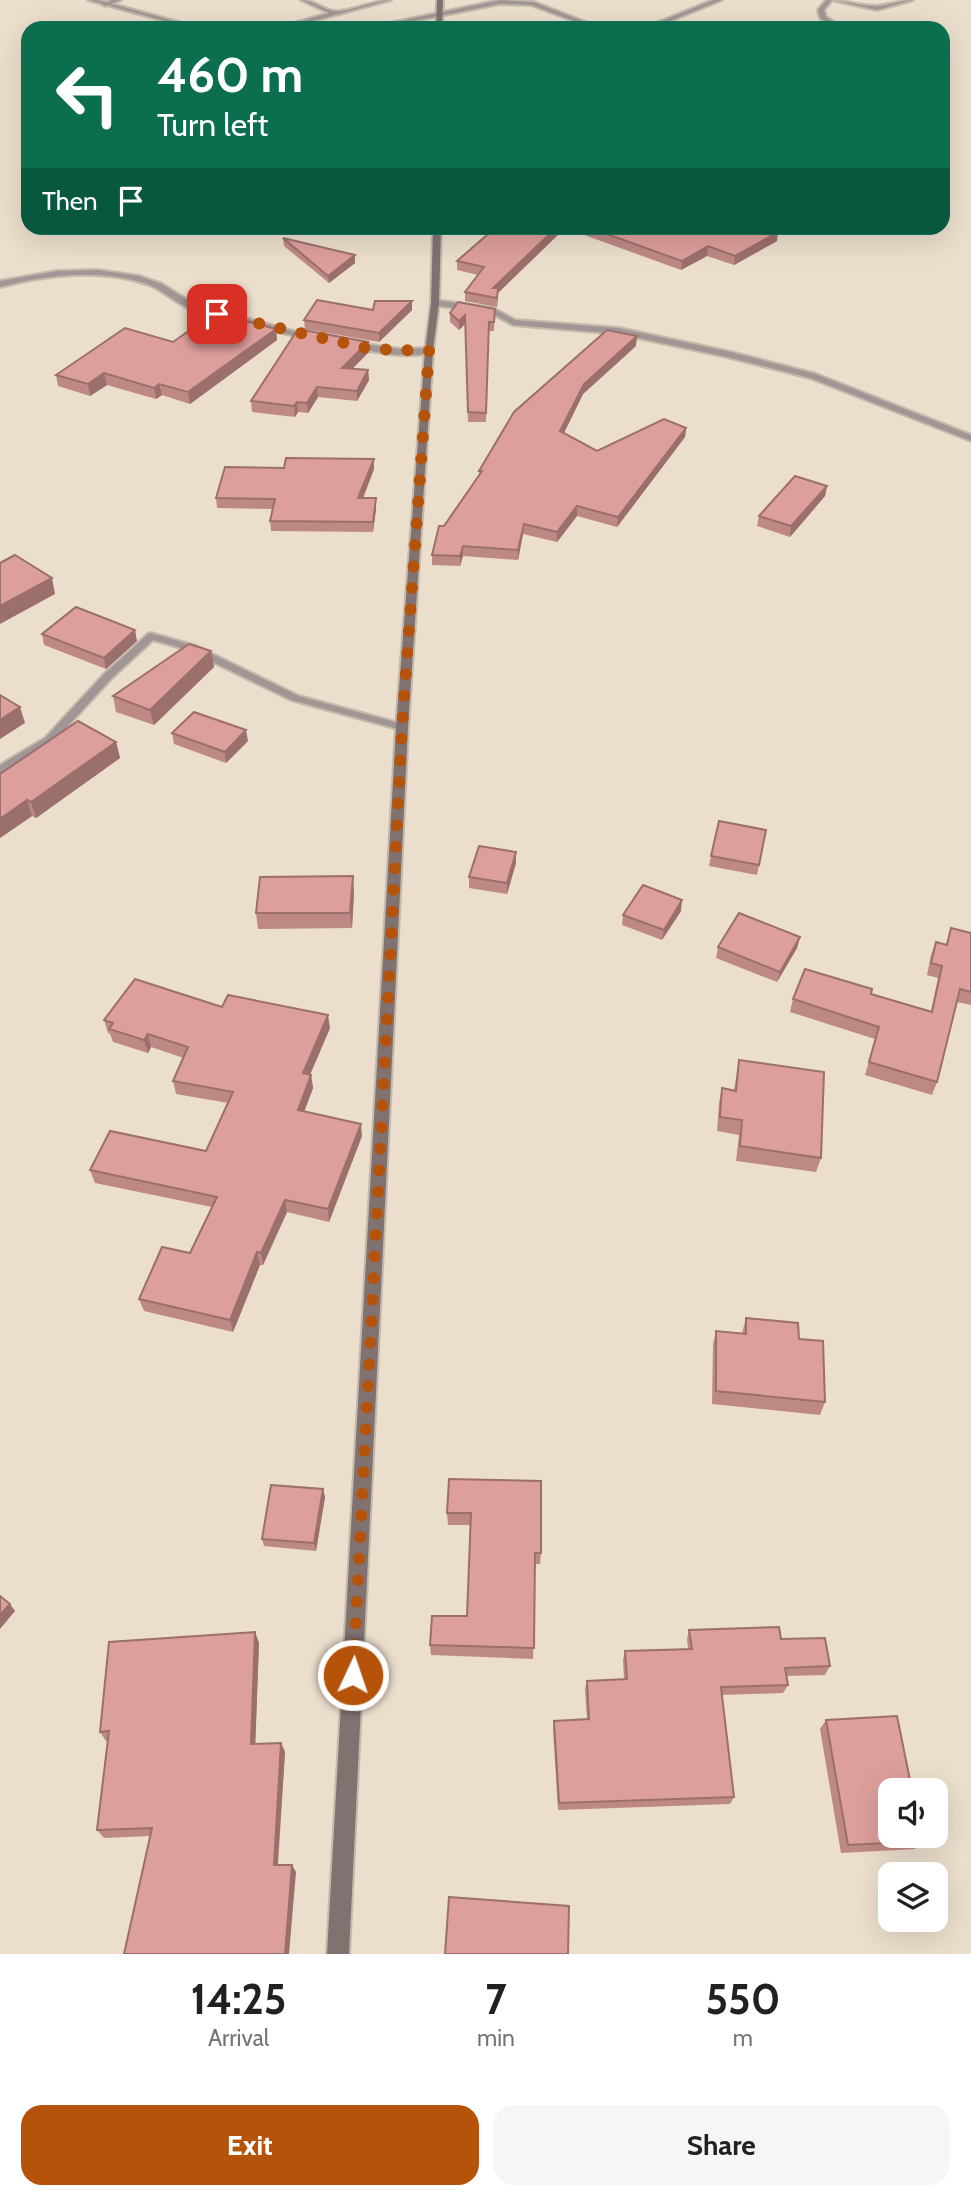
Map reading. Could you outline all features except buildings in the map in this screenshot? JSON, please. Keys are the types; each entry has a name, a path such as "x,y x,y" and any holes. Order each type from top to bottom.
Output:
{"street":[{"path":"91,0 170,21"},
{"path":"304,0 334,13"},
{"path":"305,21 388,0"},
{"path":"440,0 440,21"},
{"path":"665,21 719,0"},
{"path":"828,21 822,18 821,10 829,0"},
{"path":"835,0 877,8 909,0"},
{"path":"404,21 500,2 532,3 580,21"},
{"path":"338,1954 402,727 429,351 435,303 437,235"},
{"path":"0,284 29,276 63,273 135,278 156,284 188,305 324,340"},
{"path":"435,303 493,312 513,322 619,331 728,354 813,376 971,438"},
{"path":"336,342 400,352 429,351"}],"lane":[{"path":"105,4 118,0"},
{"path":"0,770 49,740 108,676 151,636 192,648 295,698 402,727"}],"route":[{"path":"217,314 371,349 429,351 402,727 353,1675"}]}
